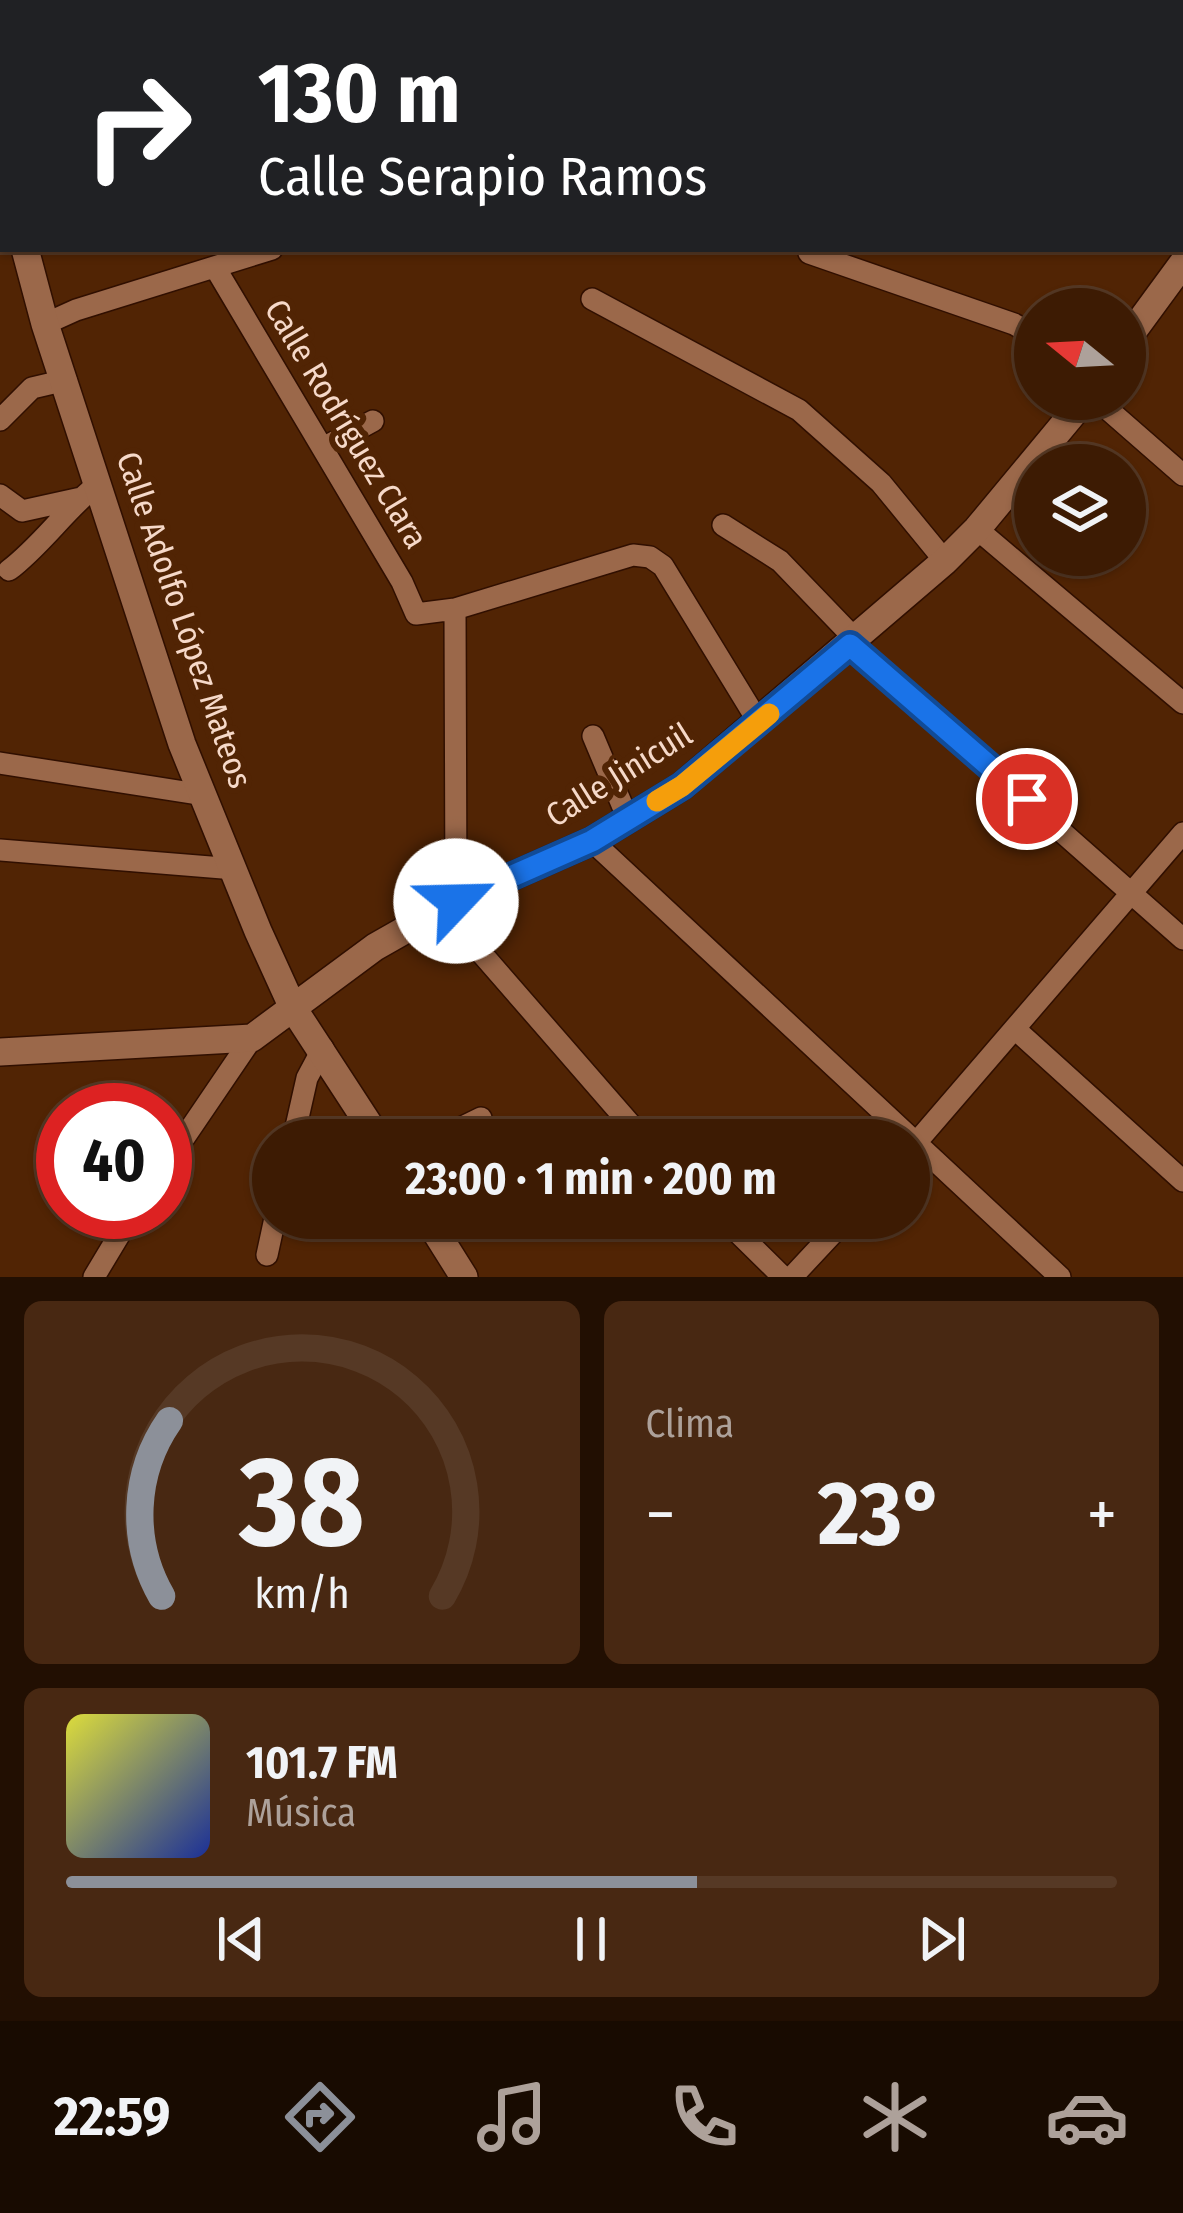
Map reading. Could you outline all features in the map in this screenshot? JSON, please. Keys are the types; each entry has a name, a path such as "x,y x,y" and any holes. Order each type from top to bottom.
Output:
{"street":[{"name":"Calle Adolfo López Mateos","path":"26,252 65,380 90,491 182,744 257,932 293,1008 366,1119"},
{"path":"45,324 264,252"},
{"path":"867,271 876,252"},
{"path":"809,253 1014,328"},
{"path":"1146,313 1183,263"},
{"name":"Calle Rodríguez Clara","path":"216,269 416,614 455,609"},
{"path":"592,299 799,410 881,483 945,561"},
{"path":"0,420 32,388 65,380"},
{"name":"Calle Jinicuil","path":"192,1126 252,1038 375,947 450,905 592,841 682,786 759,724 945,561 1068,420"},
{"path":"1120,420 1183,476"},
{"path":"323,448 373,421"},
{"path":"0,495 22,511 90,491"},
{"path":"9,571 90,491"},
{"path":"723,525 780,561 853,642 1183,939"},
{"path":"977,529 1183,703"},
{"path":"627,1119 450,905 455,609 633,555 650,557 663,566 759,724"},
{"path":"592,736 628,819"},
{"path":"0,763 204,795"},
{"path":"930,1127 1183,833"},
{"path":"592,841 885,1119"},
{"path":"0,850 235,869"},
{"path":"1015,1029 1183,1181"},
{"path":"0,1052 252,1038"},
{"path":"298,1119 307,1078 322,1048"},
{"path":"930,1160 1060,1277"},
{"path":"94,1277 117,1239"},
{"path":"267,1255 270,1239"},
{"path":"440,1239 464,1277"},
{"path":"746,1239 788,1277 826,1239"}],"slow traffic":[{"path":"657,801 769,714"}],"route":[{"path":"456,901 592,841 682,786 850,645 1027,799"}]}
